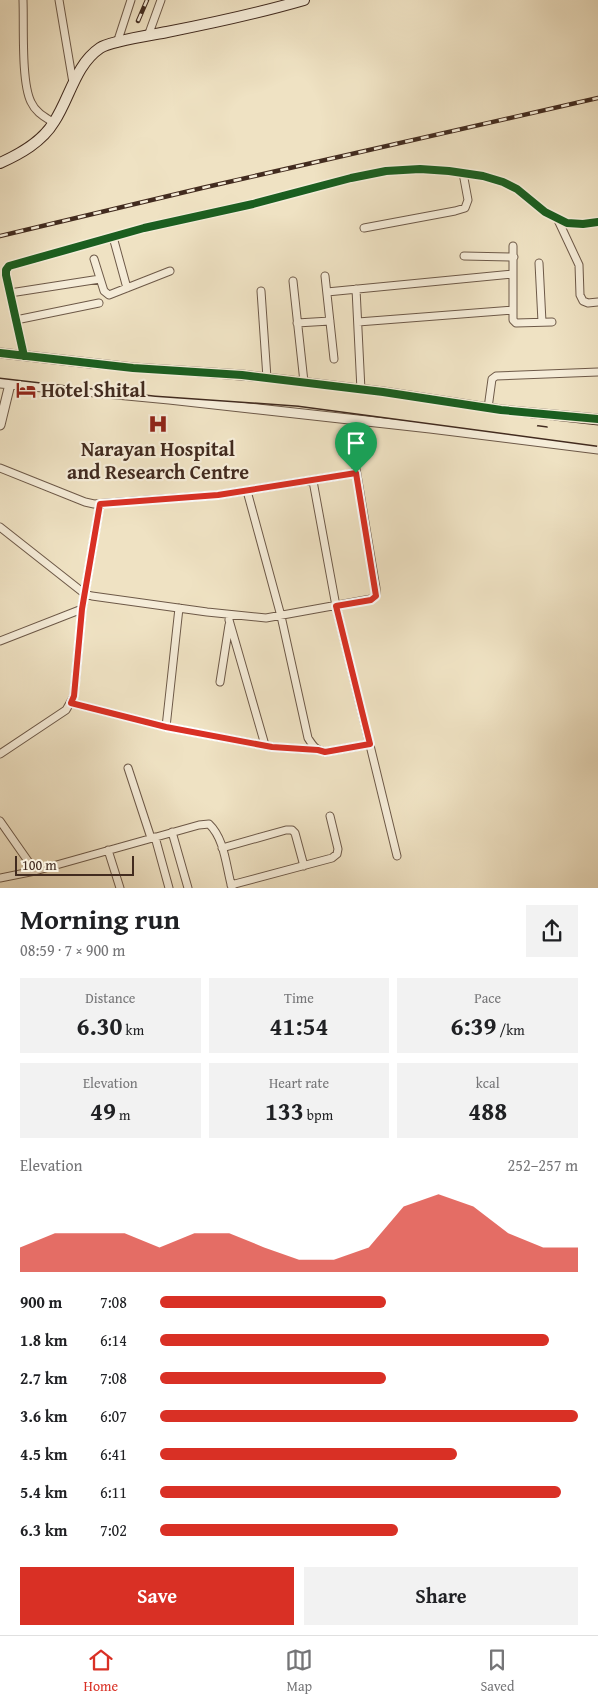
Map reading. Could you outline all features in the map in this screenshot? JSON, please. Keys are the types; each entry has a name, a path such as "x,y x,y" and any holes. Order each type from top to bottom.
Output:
{"highway":[{"path":"2,357 88,374 317,392 534,424 598,431"},
{"path":"0,372 156,390 299,400 598,440"}],"main road":[{"path":"0,163 23,153 54,123 73,83 87,60 101,47 245,16 304,0"}],"street":[{"path":"23,0 27,88 31,103 40,115 54,123"},
{"path":"60,0 73,83"},
{"path":"117,43 132,0"},
{"path":"148,36 161,0"},
{"path":"0,425 10,384 21,356 16,320 5,272 9,266 113,237 378,173 420,169 483,176 503,182 517,189 544,212 567,222 582,224 598,222"},
{"path":"364,228 465,208 468,200 463,173"},
{"path":"557,218 579,265 580,295 588,303 598,302"},
{"path":"113,237 127,288"},
{"path":"514,246 513,320 516,323 552,322"},
{"path":"464,256 514,257"},
{"path":"94,259 104,291 109,295 170,271"},
{"path":"539,263 542,322"},
{"path":"327,292 513,274"},
{"path":"325,276 334,359"},
{"path":"10,293 100,279"},
{"path":"293,281 304,382"},
{"path":"356,289 361,390"},
{"path":"262,291 267,378"},
{"path":"16,320 99,303"},
{"path":"358,322 513,310"},
{"path":"297,323 330,321"},
{"path":"0,377 2,357 21,356 133,368 304,382 488,408 598,419"},
{"path":"488,408 490,385 492,379 496,376 598,372"},
{"path":"0,383 382,422 598,449"},
{"path":"0,527 85,594 230,617 266,618 371,600 376,596 353,451"},
{"path":"0,468 85,502 100,504 218,495 356,473"},
{"path":"313,481 336,606 397,856"},
{"path":"247,491 281,616 308,738 312,746 318,750"},
{"path":"0,754 66,710 74,696 82,609 100,504"},
{"path":"166,727 179,608"},
{"path":"0,641 82,609"},
{"path":"220,682 230,617"},
{"path":"230,617 265,745"},
{"path":"71,703 166,727 294,750 318,750 325,752 370,744"},
{"path":"128,768 169,888"},
{"path":"0,878 35,871 200,824 209,824 214,829 222,848 231,886 332,858 338,854 330,816"},
{"path":"0,821 35,871"},
{"path":"222,848 292,830 296,833 304,866"},
{"path":"172,832 188,888"},
{"path":"108,850 120,888"}],"railway":[{"path":"138,21 147,0"},
{"path":"0,236 598,98"}],"cycle path":[{"path":"24,356 6,275 6,270 9,266 144,228 253,204 351,178 386,171 420,169 483,176 503,182 517,189 545,212 567,223 583,224 598,222"},
{"path":"0,353 133,368 242,375 383,392 501,410 598,419"}],"place":[{"name":"Hotel Shital","path":"26,390"},
{"name":"Narayan Hospital and Research Centre","path":"158,424"}],"route":[{"path":"356,473 376,596 371,600 336,606 370,744 325,752 272,747 166,727 71,703 74,696 82,609 100,504 218,495 356,473"}]}
